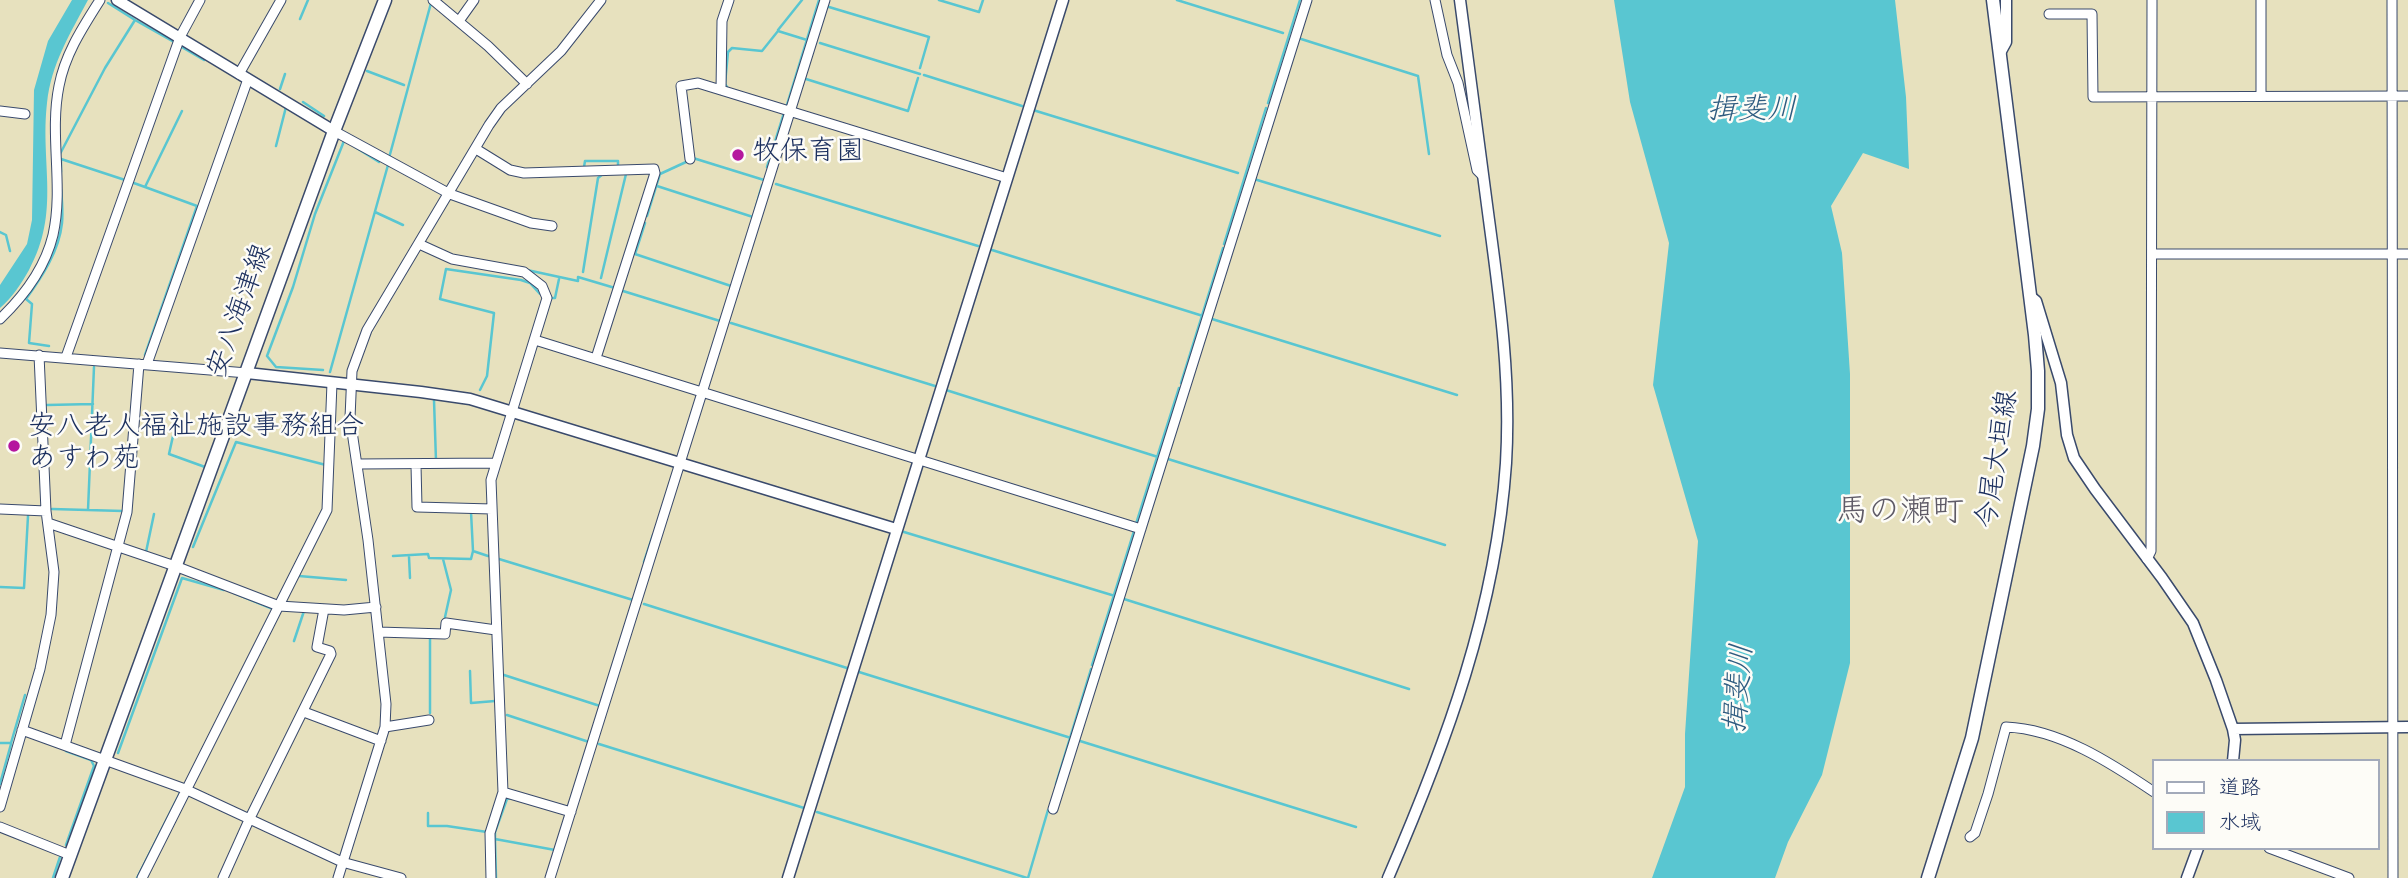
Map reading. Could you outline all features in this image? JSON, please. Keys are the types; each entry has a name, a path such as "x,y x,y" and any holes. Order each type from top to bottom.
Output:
{"main road":[{"name":"安八海津線","path":"62,878 334,131 385,0"},
{"name":"今尾大垣線","path":"1928,878 1972,738 2033,446 2038,409 2038,371 2030,296 1993,0"}],"street":[{"path":"0,319 19,301 31,284 53,235 56,205 55,107 59,84 76,39 100,0"},
{"path":"117,0 334,131 450,194 531,223 552,226"},
{"path":"66,357 180,37 200,0"},
{"path":"65,746 127,512 143,364 244,76 281,0"},
{"path":"433,0 527,83"},
{"path":"459,21 474,0"},
{"path":"338,878 385,727 386,704 358,464 350,418 351,384 356,355 367,330 501,108 561,51 601,0"},
{"path":"721,90 722,21 729,0"},
{"path":"550,878 825,0"},
{"path":"788,878 1063,0"},
{"path":"1053,809 1307,0"},
{"path":"1435,0 1447,55 1458,83 1476,170 1483,176"},
{"path":"1388,878 1424,794 1480,630 1502,499 1507,410 1503,323 1460,0"},
{"path":"2000,53 2006,42 2006,0"},
{"path":"2147,559 2151,551 2152,0"},
{"path":"2261,0 2261,96"},
{"path":"2392,0 2393,878"},
{"path":"2049,13 2092,14 2093,97 2408,96"},
{"path":"690,159 681,86 698,83 1007,178"},
{"path":"0,111 25,114"},
{"path":"476,149 502,166 524,173 654,169 655,173 596,358"},
{"path":"419,244 452,259 524,272 535,278 547,298 491,480 503,792 490,833 491,878"},
{"path":"2152,254 2408,254"},
{"path":"2030,296 2036,301 2061,383 2067,435 2074,457 2193,623 2233,729 2233,759"},
{"path":"535,340 1141,529"},
{"path":"0,352 247,373 470,399 896,529"},
{"path":"0,807 49,632 54,572 46,510 39,355"},
{"path":"142,878 327,510 332,383"},
{"path":"358,464 495,463"},
{"path":"416,465 417,507 492,509"},
{"path":"0,509 46,510"},
{"path":"48,523 175,566 279,606 344,610 376,607"},
{"path":"223,878 331,654 330,651 317,647 324,609"},
{"path":"378,632 445,634 446,624 496,630"},
{"path":"304,712 381,741"},
{"path":"385,727 429,720"},
{"path":"1970,837 1975,833 1988,794 2006,727 2016,727 2057,739 2091,752 2152,791"},
{"path":"2233,729 2408,727"},
{"path":"22,730 185,789 342,862 401,878"},
{"path":"503,792 571,812"},
{"path":"0,827 70,855"},
{"path":"2186,878 2197,850"},
{"path":"2273,850 2325,874 2349,878"}],"water":[{"path":"72,0 88,0 62,50 49,89 46,125 47,207 44,228 29,270 0,308 0,285 27,244 32,220 34,90 48,41"},
{"name":"揖斐川","path":"1614,0 1895,0 1906,97 1909,169 1863,153 1831,206 1842,253 1850,374 1850,663 1822,775 1788,842 1775,878 1652,878 1685,787 1685,734 1698,541 1653,385 1669,243 1630,102"}],"waterway":[{"path":"300,19 308,0"},
{"path":"778,30 802,0"},
{"path":"786,108 819,0"},
{"path":"939,0 979,12 983,0"},
{"path":"1177,0 1283,33"},
{"path":"1268,103 1300,0"},
{"path":"60,154 105,68 135,20 108,3"},
{"path":"389,158 431,3"},
{"path":"829,7 929,37 920,68"},
{"path":"135,20 174,42"},
{"path":"727,87 728,52 732,48 762,51 778,31 807,40"},
{"path":"1298,38 1418,76 1429,154"},
{"path":"820,43 920,74"},
{"path":"180,46 204,60"},
{"path":"367,71 404,85"},
{"path":"280,89 285,74"},
{"path":"924,75 1022,106"},
{"path":"806,79 908,111 918,78"},
{"path":"303,102 324,116"},
{"path":"276,146 286,107"},
{"path":"1224,244 1266,108"},
{"path":"1033,110 1238,173"},
{"path":"145,355 197,206 145,187 182,111"},
{"path":"767,167 784,113"},
{"path":"323,370 276,367 267,356 293,287 315,214 344,141"},
{"path":"355,147 379,162"},
{"path":"693,158 764,180"},
{"path":"61,172 61,159 125,180"},
{"path":"584,167 585,161 618,161 618,166"},
{"path":"647,216 660,174 686,162"},
{"path":"330,372 388,165"},
{"path":"583,272 598,178 603,174"},
{"path":"601,278 626,174"},
{"path":"1254,179 1440,236"},
{"path":"131,182 145,187"},
{"path":"776,184 978,246"},
{"path":"754,214 762,185"},
{"path":"657,186 753,217"},
{"path":"49,346 29,343 32,304 26,299 54,254 62,219 61,189"},
{"path":"375,212 403,225"},
{"path":"645,223 635,254 731,286"},
{"path":"0,232 6,235 10,251"},
{"path":"1181,383 1223,248"},
{"path":"992,250 1203,316"},
{"path":"480,390 487,376 494,313 440,299 446,269 521,280 530,283 540,294"},
{"path":"527,270 578,281 578,277 615,288"},
{"path":"550,298 555,298 559,279"},
{"path":"623,291 720,321"},
{"path":"1212,319 1457,395"},
{"path":"731,323 935,386"},
{"path":"88,510 94,367"},
{"path":"1136,524 1179,388"},
{"path":"946,390 1158,457"},
{"path":"434,400 436,461"},
{"path":"47,405 93,404"},
{"path":"177,418 169,454 205,467"},
{"path":"193,547 236,442 326,465"},
{"path":"1168,459 1445,545"},
{"path":"52,509 123,511"},
{"path":"471,512 473,551 488,556"},
{"path":"146,552 154,514"},
{"path":"0,587 24,588 28,516"},
{"path":"1092,665 1134,531"},
{"path":"904,532 1115,596"},
{"path":"644,562 653,535"},
{"path":"393,556 428,554 429,558 471,559 473,551"},
{"path":"409,557 410,578"},
{"path":"443,559 451,590 445,617"},
{"path":"499,559 633,600"},
{"path":"299,576 346,580"},
{"path":"118,753 182,578 224,590"},
{"path":"234,593 273,609"},
{"path":"1124,599 1409,689"},
{"path":"644,604 847,668"},
{"path":"294,641 304,611"},
{"path":"430,636 430,713"},
{"path":"1056,784 1091,669"},
{"path":"470,671 471,703 495,701"},
{"path":"859,672 1071,738"},
{"path":"504,675 600,706"},
{"path":"0,743 11,743 25,695"},
{"path":"507,715 589,742"},
{"path":"1080,741 1356,827"},
{"path":"0,784 11,744"},
{"path":"599,744 804,808"},
{"path":"66,751 91,760 94,766 66,845"},
{"path":"137,878 180,793"},
{"path":"495,838 507,799 511,798"},
{"path":"1028,878 1048,810"},
{"path":"817,812 1027,878"},
{"path":"428,813 428,826 487,832"},
{"path":"496,878 495,839 555,850"},
{"path":"53,878 60,857"}],"place":[{"name":"牧保育園","path":"738,155"},
{"name":"安八老人福祉施設事務組合 あすわ苑","path":"14,446"}],"district":[{"name":"馬の瀬町","path":"1900,516"}]}
